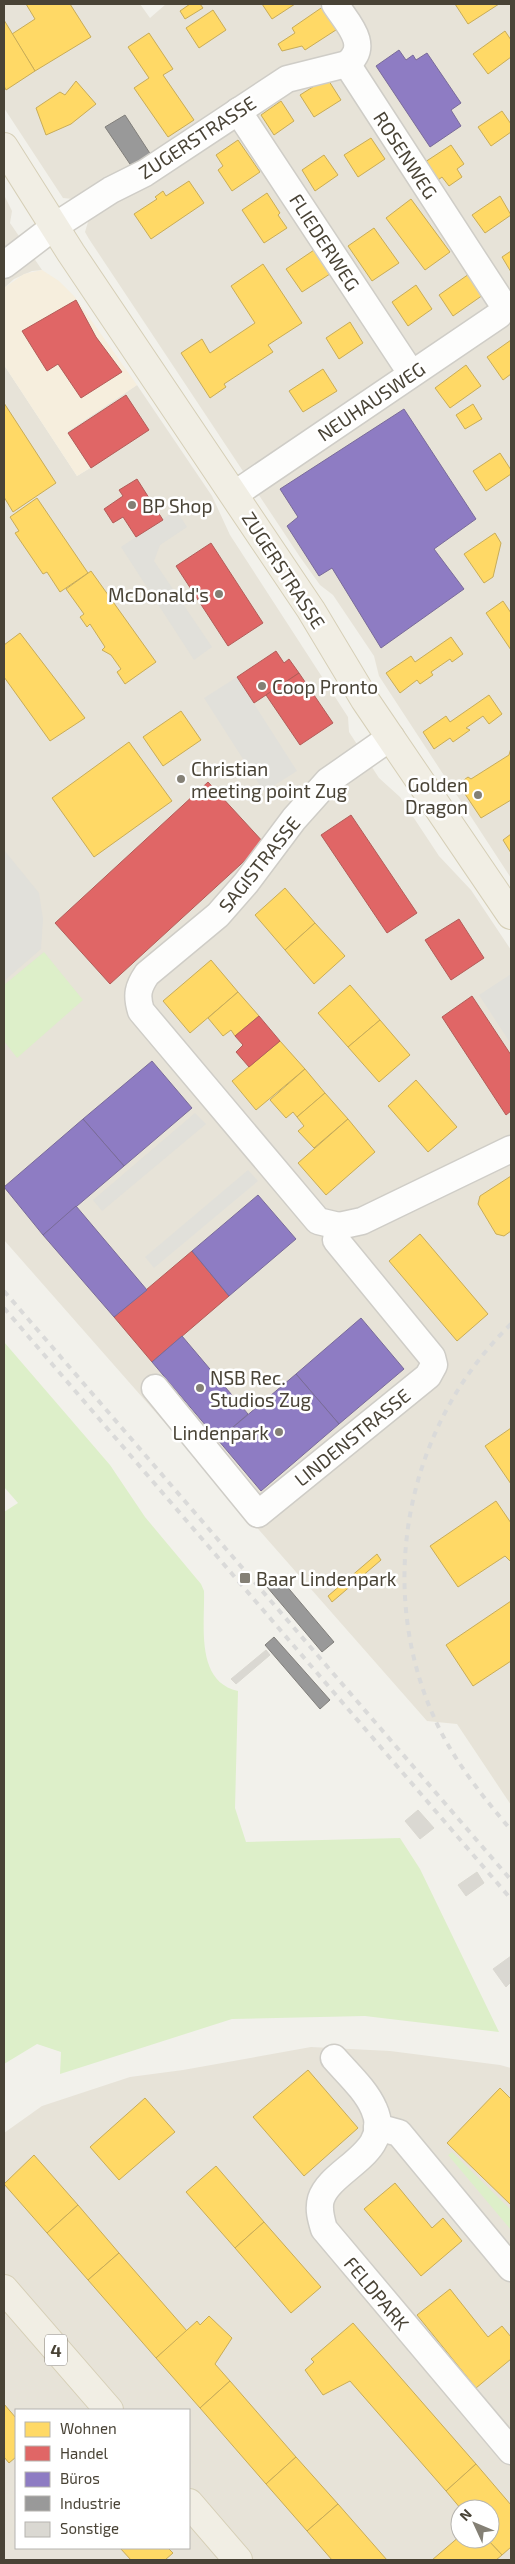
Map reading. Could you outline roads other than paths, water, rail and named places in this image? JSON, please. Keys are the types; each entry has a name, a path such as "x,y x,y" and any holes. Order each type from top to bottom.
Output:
{"main road":[{"name":"ZUGERSTRASSE","path":"4,147 311,610 365,700 511,915"},
{"name":"4","path":"4,2289 108,2409"},
{"path":"190,2504 238,2560"}],"street":[{"path":"335,4 358,39 359,47 354,58 347,64"},
{"name":"ZUGERSTRASSE","path":"55,226 111,190 145,173 287,79 347,64"},
{"name":"ROSENWEG","path":"347,64 504,306"},
{"name":"FLIEDERWEG","path":"238,111 411,373"},
{"path":"4,265 21,249 55,226"},
{"name":"NEUHAUSWEG","path":"234,494 499,315 504,306"},
{"name":"SAGISTRASSE","path":"339,1226 318,1221 141,1011 137,998 140,986 147,974 218,915 246,883 294,819 328,781 391,737"},
{"path":"339,1226 362,1221 511,1149"},
{"name":"LINDENSTRASSE","path":"155,1388 258,1514 428,1376 434,1365 432,1356 336,1240 339,1226"},
{"path":"334,2058 375,2110 378,2127 399,2133 511,2268"},
{"name":"FELDPARK","path":"378,2127 375,2139 365,2154 332,2184 321,2198 320,2214 324,2229 511,2451"}],"railway":[{"path":"4,1291 511,1880"},
{"path":"4,1308 511,1899"},
{"path":"511,1324 474,1366 445,1412 424,1462 410,1514 405,1568 407,1623 419,1676 439,1728 463,1769 511,1830"}],"place":[{"name":"BP Shop","path":"132,505"},
{"name":"McDonald's","path":"219,594"},
{"name":"Coop Pronto","path":"262,686"},
{"name":"Christian meeting point Zug","path":"181,779"},
{"name":"Golden Dragon","path":"478,795"},
{"name":"NSB Rec. Studios Zug","path":"200,1388"},
{"name":"Lindenpark","path":"279,1432"},
{"name":"Baar Lindenpark","path":"245,1578"}]}
